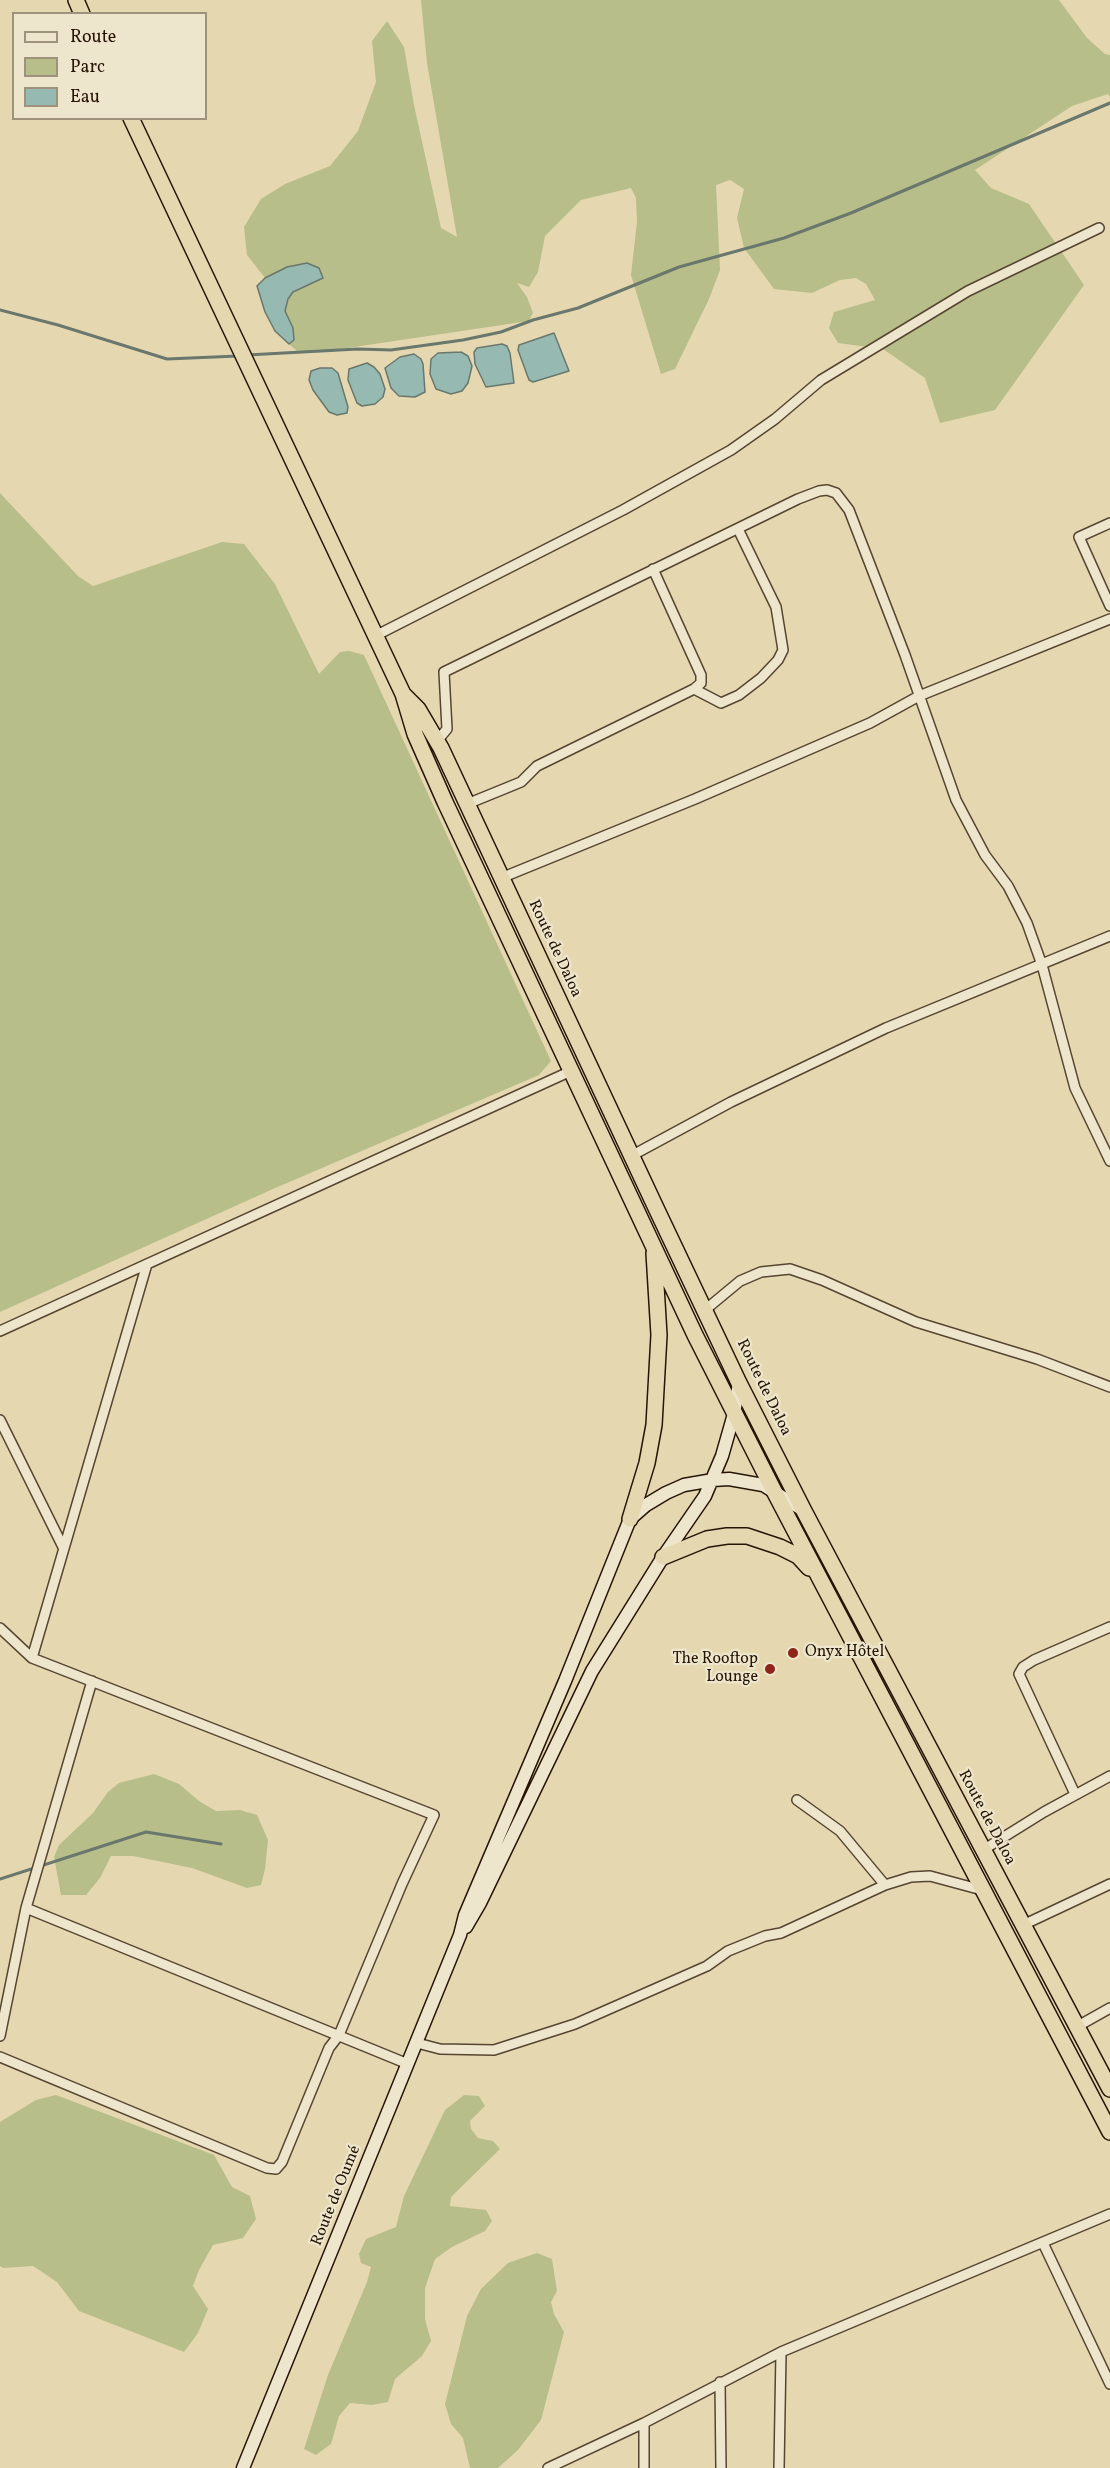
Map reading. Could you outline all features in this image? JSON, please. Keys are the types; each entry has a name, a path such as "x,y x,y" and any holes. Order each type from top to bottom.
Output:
{"highway":[{"path":"132,120 403,694 408,716 422,750 695,1335 774,1491 1110,2132"},
{"name":"Route de Daloa","path":"403,694 418,709 437,741 631,1156 804,1511 1110,2089"},
{"path":"630,1519 647,1463 654,1425 659,1335 654,1244"},
{"path":"663,1557 707,1539 747,1536 798,1556 820,1579"}],"main road":[{"path":"460,1935 480,1903 592,1671 663,1557 705,1496 713,1480 734,1414 740,1383"},
{"path":"460,1935 465,1915 565,1681 630,1519 646,1505 666,1493 684,1485 713,1480 763,1485 804,1511"},
{"name":"Route de Oumé","path":"243,2468 460,1935"}],"street":[{"path":"375,636 622,510 731,450 775,419 821,380 958,297 1100,228"},
{"path":"437,741 447,729 444,672 653,569 819,491 827,490 836,493 849,510 956,800 985,855 1008,886 1026,923 1042,965 1076,1088 1110,1161"},
{"path":"1110,523 1079,537 1110,606"},
{"path":"694,689 721,703 739,695 761,678 778,660 783,650 776,607 738,529"},
{"path":"467,804 521,782 537,766 694,689 701,683 701,675 653,569"},
{"path":"501,878 695,799 870,723 919,696 1110,619"},
{"path":"631,1156 731,1102 886,1028 1110,936"},
{"path":"0,1331 572,1071"},
{"path":"32,1658 147,1264"},
{"path":"705,1310 740,1281 761,1272 790,1269 822,1280 916,1322 1016,1353 1110,1387"},
{"path":"0,1420 63,1547"},
{"path":"1075,1794 1019,1674 1023,1667 1035,1660 1110,1627"},
{"path":"0,2057 267,2168 276,2169 282,2162 329,2048 339,2035 383,1928 434,1815 32,1658 1,1631"},
{"path":"0,2036 26,1908 92,1681"},
{"path":"983,1850 1075,1794 1110,1776"},
{"path":"797,1800 840,1832 885,1885"},
{"path":"417,2043 440,2049 494,2050 575,2024 707,1966 728,1951 765,1936 781,1933 885,1885 911,1877 930,1876 982,1890"},
{"path":"1023,1926 1110,1884"},
{"path":"26,1908 408,2064"},
{"path":"1078,2026 1110,2008"},
{"path":"548,2468 644,2423 781,2352 1110,2214"},
{"path":"1043,2243 1110,2384"},
{"path":"779,2468 781,2352"},
{"path":"720,2382 721,2468"},
{"path":"644,2423 644,2468"}],"green space":[{"path":"421,0 1059,0 1087,38 1105,54 1110,55 1110,97 1108,94 1072,106 975,170 991,188 1029,204 1084,285 995,410 940,423 925,378 883,349 838,343 829,328 834,312 875,300 866,284 856,278 840,280 812,293 774,289 744,248 737,218 744,189 730,180 716,185 720,270 709,299 675,369 661,374 631,275 637,222 636,198 631,188 581,200 545,236 538,272 529,287 517,283 527,297 533,313 529,321 334,350 298,352 289,344 294,340 293,328 285,311 288,299 293,292 323,278 287,267 265,278 247,255 244,227 261,199 285,184 330,166 358,131 376,82 372,41 387,21 404,47 414,105 441,228 457,237 427,63"},
{"path":"0,493 78,576 93,586 222,542 244,544 275,584 319,674 340,652 349,651 364,655 551,1061 539,1075 273,1189 0,1312"},
{"path":"154,1774 179,1784 199,1801 216,1811 240,1810 257,1815 268,1840 261,1885 247,1888 192,1868 133,1856 111,1856 100,1878 86,1895 61,1895 54,1857 59,1845 93,1813 108,1792 119,1783"},
{"path":"56,2095 214,2155 232,2187 250,2196 256,2219 243,2238 213,2245 199,2270 193,2286 208,2309 198,2333 184,2352 79,2311 57,2282 33,2266 3,2268 0,2266 0,2122 36,2100"},
{"path":"464,2095 479,2096 485,2106 470,2121 471,2129 478,2138 493,2141 500,2149 451,2197 450,2206 486,2210 492,2221 485,2231 452,2247 435,2259 425,2288 425,2319 431,2341 422,2356 395,2379 388,2402 372,2405 350,2403 339,2416 331,2444 316,2455 304,2449 328,2375 367,2282 371,2267 361,2263 359,2254 366,2239 396,2227 404,2196 445,2110"},
{"path":"537,2253 552,2259 557,2291 551,2302 554,2314 564,2332 541,2420 518,2450 498,2468 470,2468 463,2438 451,2424 445,2404 467,2316 481,2289 508,2263"}],"water":[{"path":"307,263 319,268 323,278 293,292 288,299 285,311 293,328 294,340 289,344 275,331 265,312 257,286 265,278 287,267"},
{"path":"554,333 569,371 533,382 529,380 518,350 519,345"},
{"path":"502,344 507,346 510,353 514,383 486,387 475,364 474,352 477,348"},
{"path":"461,352 468,356 472,366 468,383 462,391 451,394 436,389 430,374 431,359 438,353"},
{"path":"414,354 421,359 423,364 425,392 415,397 399,396 391,388 385,368 400,357"},
{"path":"367,363 380,374 385,389 383,397 375,404 362,406 357,403 348,380 349,369"},
{"path":"332,368 338,373 348,407 347,413 337,415 329,412 313,390 309,380 311,371"}],"waterway":[{"path":"247,355 358,349 391,350 501,332 533,320 578,308 679,267 784,238 851,213 1110,103"},
{"path":"0,310 58,325 167,359 238,356"},
{"path":"0,1879 146,1832 221,1844"}],"place":[{"name":"Onyx Hôtel","path":"793,1653"},
{"name":"The Rooftop Lounge","path":"770,1669"}]}
